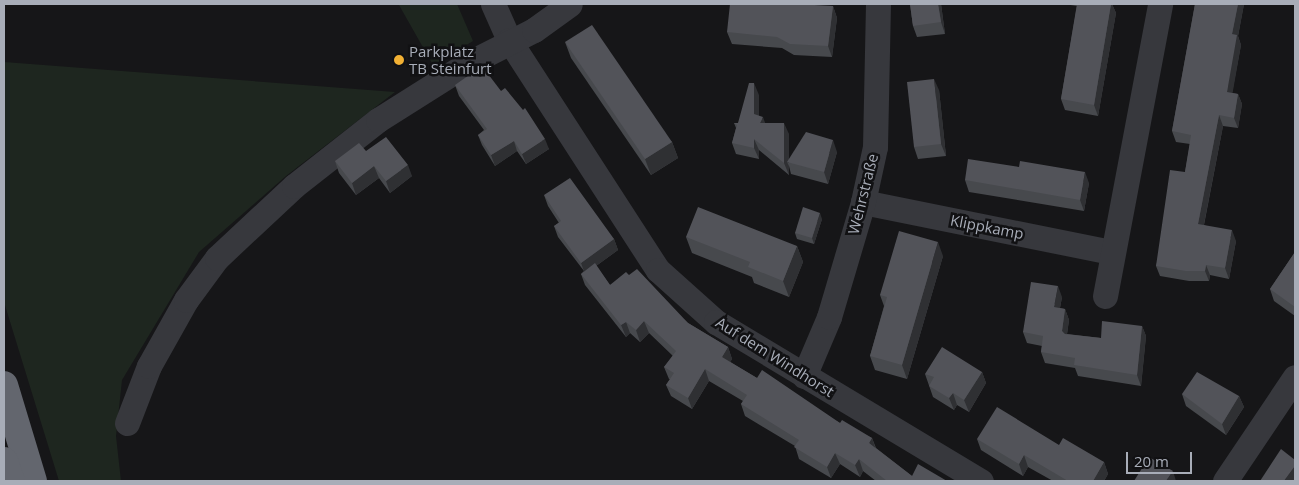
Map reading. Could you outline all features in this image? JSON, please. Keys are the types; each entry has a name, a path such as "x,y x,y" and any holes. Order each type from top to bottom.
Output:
{"highway":[{"path":"4,385 33,481"},
{"path":"4,461 10,481"}],"street":[{"name":"Auf dem Windhorst","path":"493,4 509,40 658,270 716,322 981,481"},
{"path":"127,423 149,366 186,300 217,258 294,186 378,120 509,40 534,30 570,4"},
{"name":"Wehrstraße","path":"804,376 829,317 863,202 875,146 878,4"},
{"path":"1105,296 1111,252 1160,4"},
{"name":"Klippkamp","path":"863,202 1111,252"},
{"path":"1225,481 1295,377"}],"shaded area":[{"path":"386,4 457,4 473,41 433,65 399,5"},
{"path":"4,62 395,92 286,176 199,252 122,380 116,436 121,481 59,481 4,302"}],"building":[{"path":"730,4 833,6 828,46 790,44 777,37 727,32"},
{"path":"910,4 938,4 941,22 913,26"},
{"path":"1077,4 1111,4 1094,105 1061,99"},
{"path":"1195,4 1238,4 1232,34 1237,35 1227,92 1238,94 1234,118 1219,115 1198,224 1232,230 1225,268 1206,265 1205,271 1186,271 1156,266 1170,170 1185,172 1191,135 1172,131"},
{"path":"592,25 672,142 645,159 565,42"},
{"path":"482,66 501,91 505,88 523,110 525,108 545,139 522,154 514,141 491,155 478,135 487,129 455,85"},
{"path":"934,79 941,144 914,147 907,82"},
{"path":"749,83 754,83 754,114 763,117 760,123 784,123 784,163 754,139 754,148 732,143 737,125 734,123 738,123"},
{"path":"806,132 833,140 824,172 787,162"},
{"path":"386,137 408,165 386,181 374,166 352,183 335,161 359,143 366,151"},
{"path":"968,159 1019,167 1020,161 1085,172 1080,200 965,180"},
{"path":"570,178 614,239 581,263 554,226 561,221 544,195"},
{"path":"698,207 797,246 783,281 748,267 750,262 686,237"},
{"path":"803,207 820,213 812,238 795,233"},
{"path":"899,231 938,242 902,365 870,356 887,297 880,295"},
{"path":"1295,252 1295,307 1270,289"},
{"path":"595,263 610,285 626,272 629,275 637,269 688,323 728,347 722,357 757,378 762,370 840,423 842,420 872,438 869,443 912,476 918,464 947,481 887,481 859,459 855,465 835,453 827,467 794,447 799,440 741,404 747,395 705,369 688,398 666,385 674,373 664,367 676,351 644,321 636,330 626,322 621,325 581,274"},
{"path":"1031,282 1058,286 1054,307 1065,309 1062,331 1065,334 1101,338 1102,321 1142,326 1137,375 1074,365 1075,358 1041,352 1043,336 1023,332"},
{"path":"942,347 982,372 964,400 953,393 949,398 929,386 934,377 925,374"},
{"path":"1197,372 1239,396 1222,424 1182,394"},
{"path":"997,407 1059,445 1063,438 1104,462 1093,481 1068,481 1024,455 1019,464 977,439"},
{"path":"1281,449 1295,460 1295,466 1284,481 1260,481"},
{"path":"1149,457 1173,471 1166,481 1134,481"}],"place":[{"name":"Parkplatz TB Steinfurt","path":"399,60"}]}
